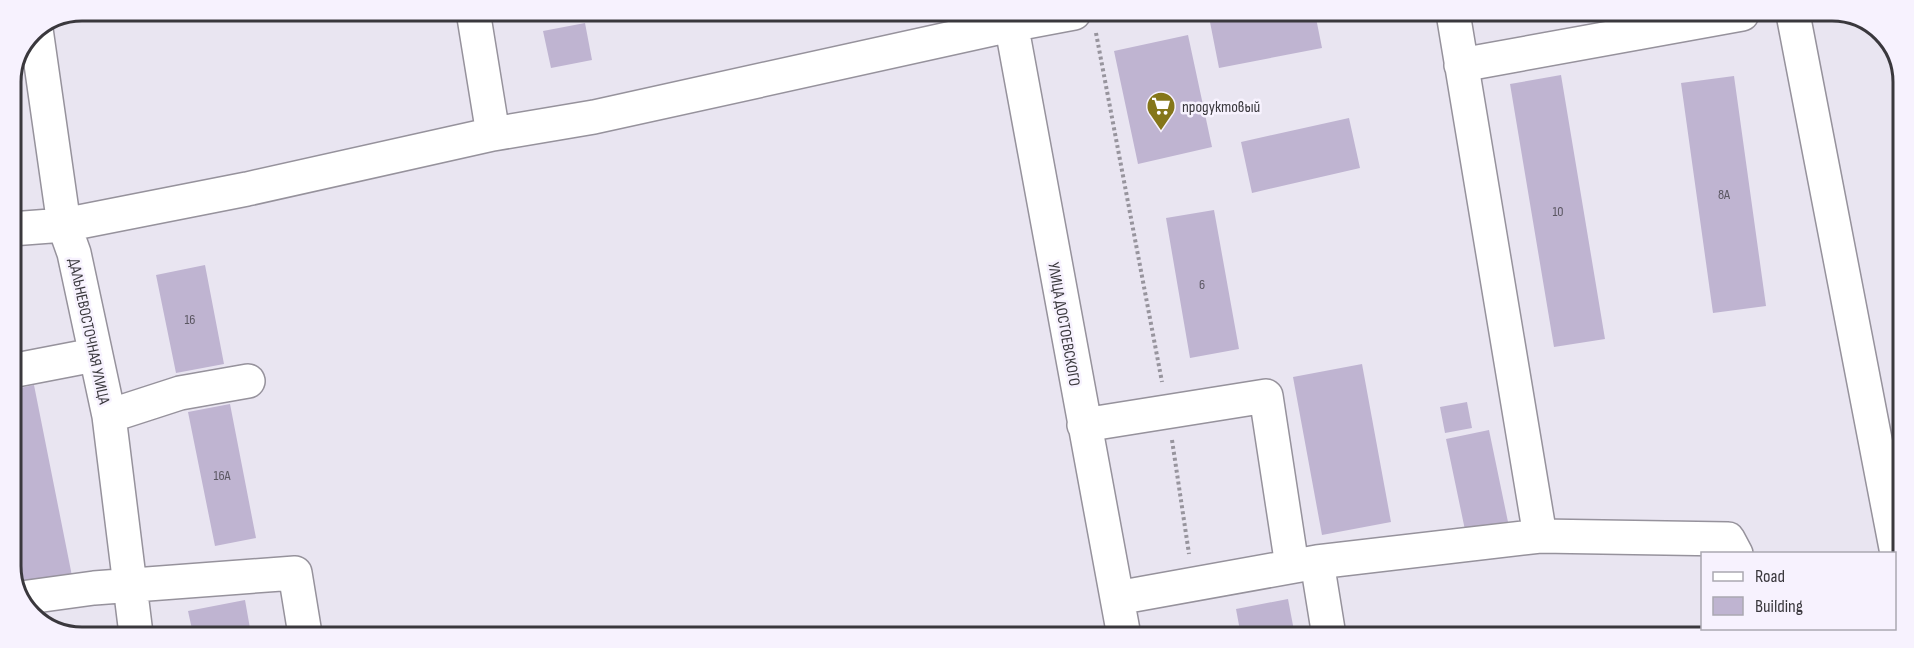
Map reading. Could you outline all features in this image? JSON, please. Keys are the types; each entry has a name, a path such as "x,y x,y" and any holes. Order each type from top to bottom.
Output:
{"street":[{"path":"475,21 493,134"},
{"path":"21,228 64,225 247,189 493,134 594,117 1002,21"},
{"name":"УЛИЦА ДОСТОЕВСКОГО","path":"1010,21 1122,627"},
{"path":"1454,21 1540,536"},
{"path":"1461,65 1703,21"},
{"path":"1793,21 1893,533"},
{"name":"ДАЛЬНЕВОСТОЧНАЯ УЛИЦА","path":"38,41 64,225 74,253 109,416 135,627"},
{"path":"21,369 94,354"},
{"path":"109,416 180,393 248,381"},
{"path":"1084,425 1266,396 1304,564 1326,627"},
{"path":"1117,598 1304,564 1540,536 1728,539 1735,552"},
{"path":"29,597 94,588 295,573 304,627"}],"path":[{"path":"1085,21 1167,412 1193,584"}],"building":[{"path":"1317,21 1322,48 1219,68 1210,22"},
{"path":"585,23 592,60 551,68 543,31"},
{"path":"1188,35 1212,147 1138,164 1114,51"},
{"path":"1561,75 1605,339 1554,347 1510,84"},
{"path":"1734,76 1766,306 1713,313 1681,83"},
{"path":"1349,118 1360,168 1252,193 1241,142"},
{"path":"1214,210 1239,349 1190,358 1166,218"},
{"path":"205,265 224,364 176,373 156,275"},
{"path":"1362,364 1391,522 1322,535 1293,377"},
{"path":"34,385 73,581 26,591 21,570 21,388"},
{"path":"1467,402 1472,428 1445,433 1440,407"},
{"path":"230,404 256,538 215,546 188,412"},
{"path":"1489,430 1508,522 1465,530 1446,439"},
{"path":"1288,599 1293,627 1239,627 1236,609"},
{"path":"245,600 250,627 191,627 188,611"}],"place":[{"name":"продуктовый","path":"1161,132"}]}
